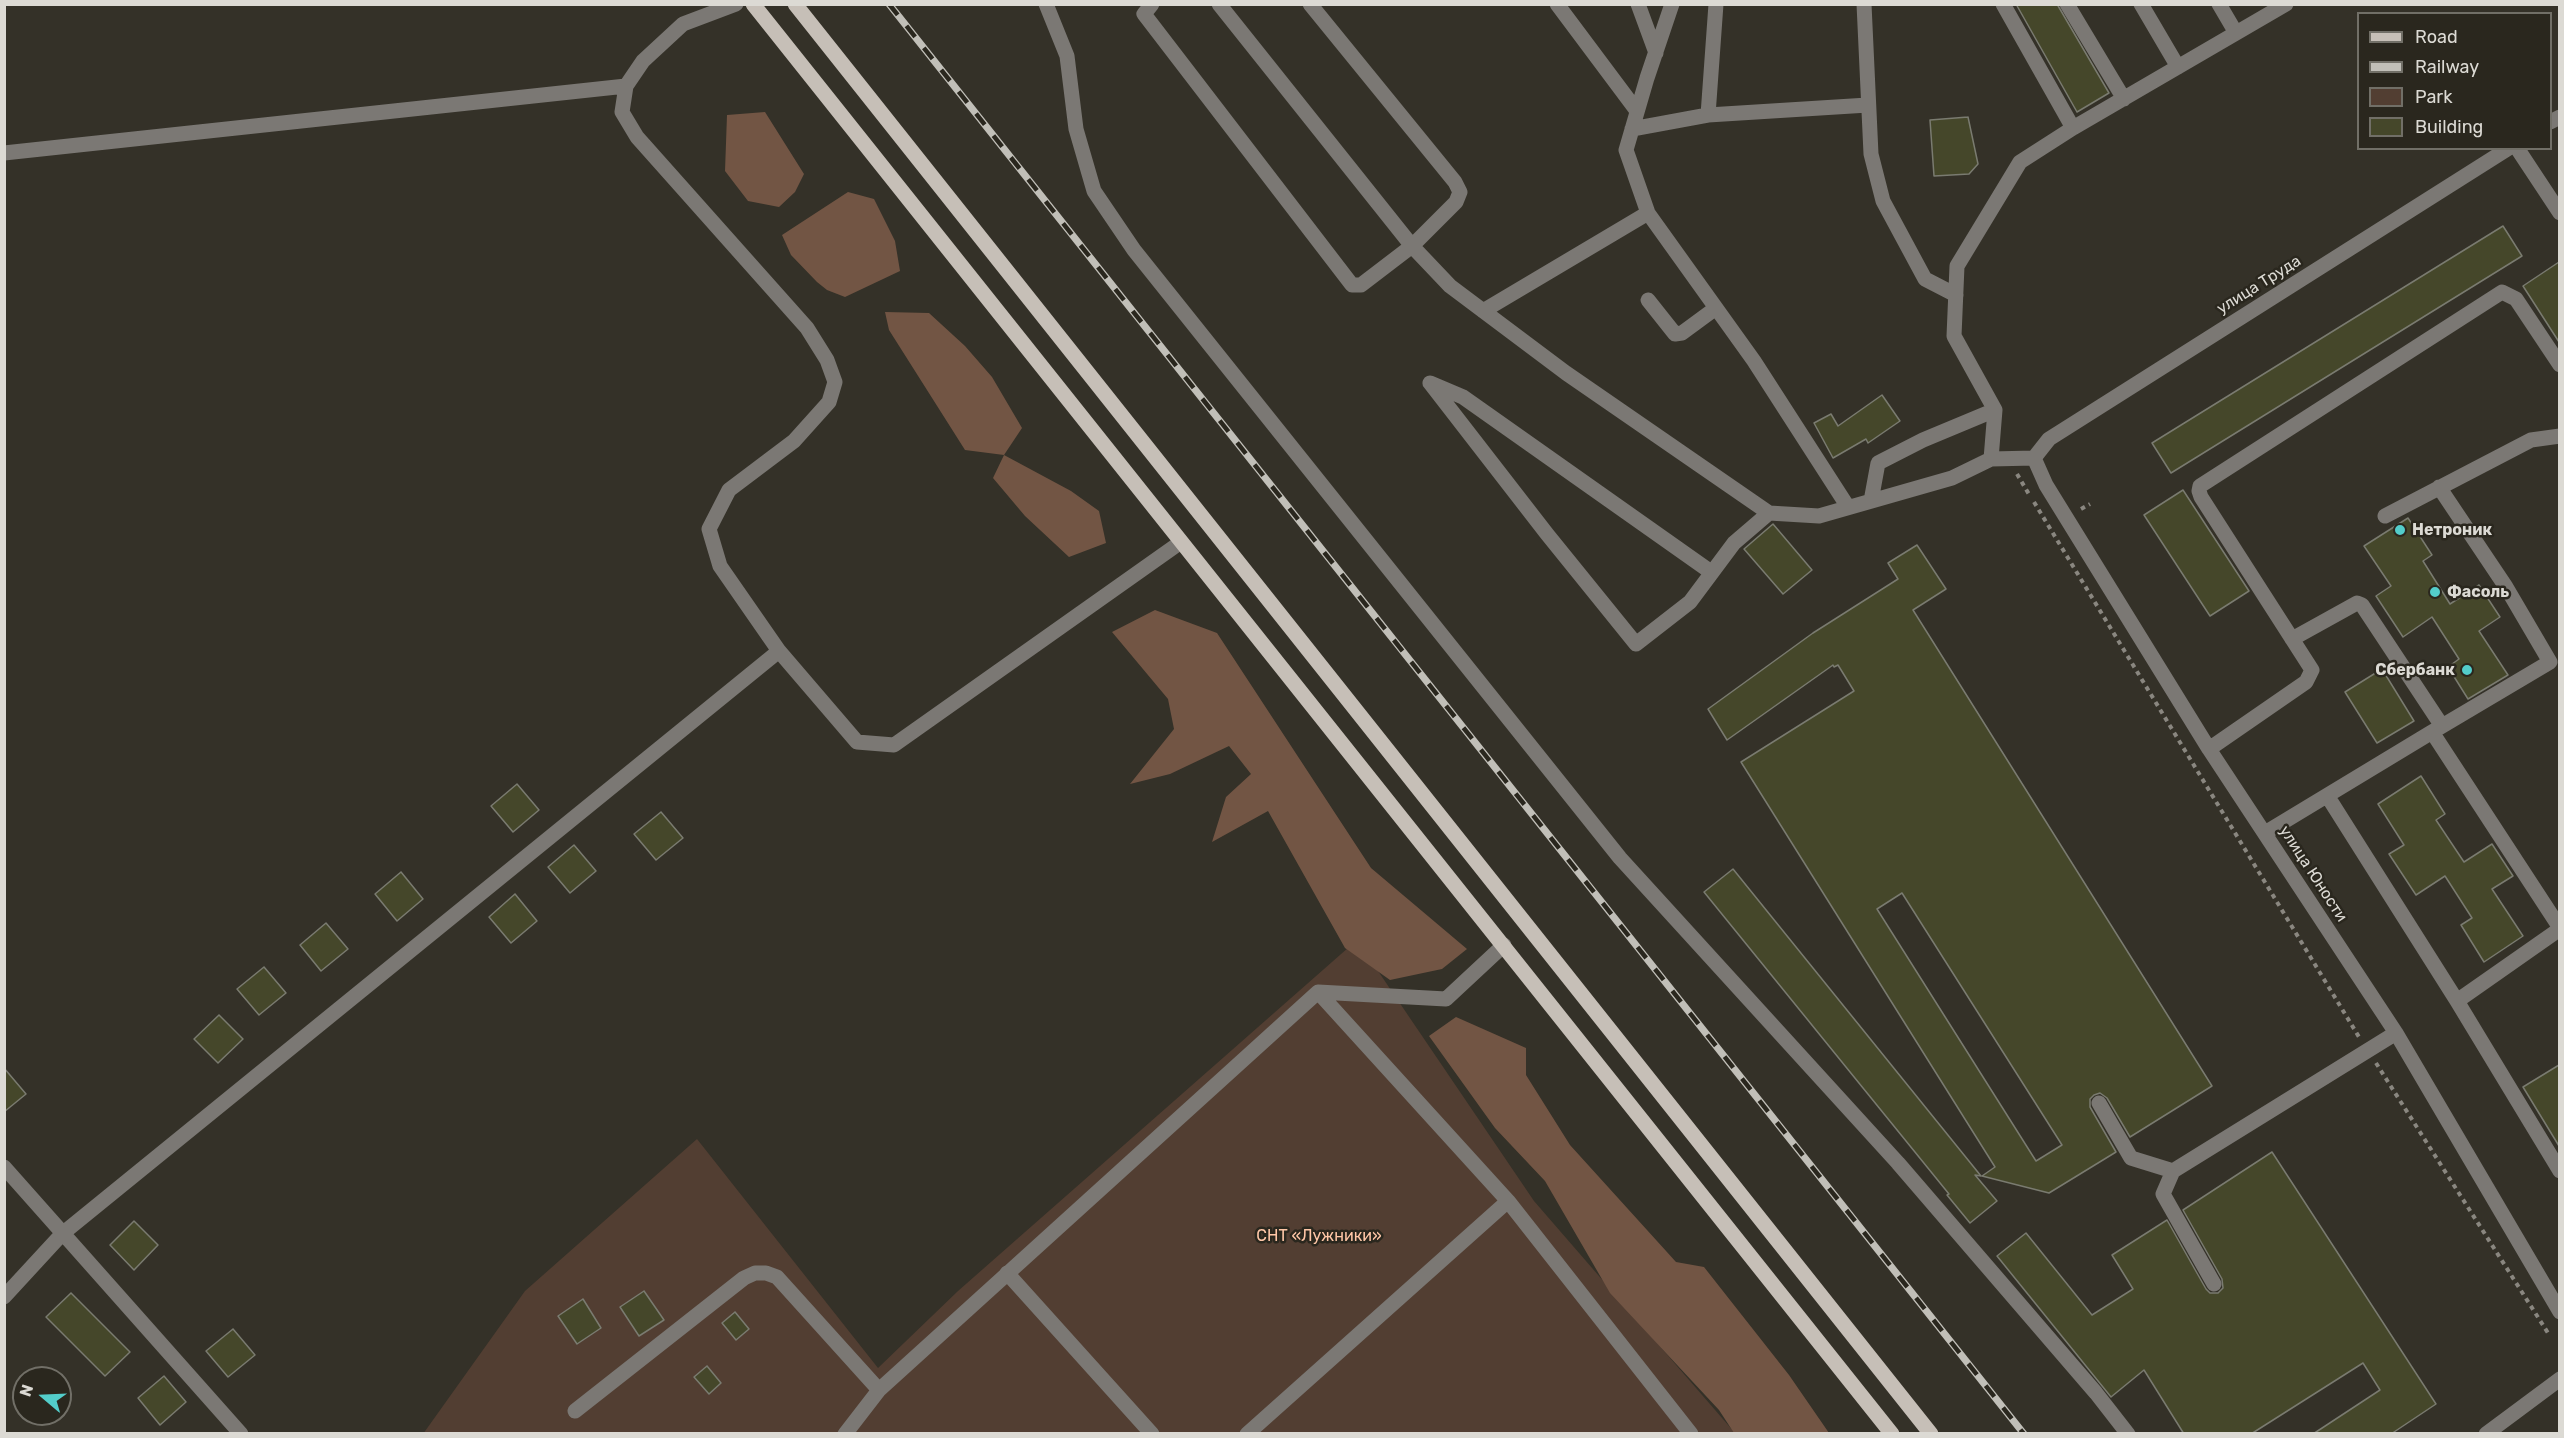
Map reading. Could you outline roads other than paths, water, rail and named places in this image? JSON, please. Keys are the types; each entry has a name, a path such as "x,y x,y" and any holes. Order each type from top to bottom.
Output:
{"main road":[{"path":"753,4 1892,1434"},
{"path":"795,4 1931,1434"}],"street":[{"path":"736,4 683,24 643,61 626,86 622,112 638,137 807,328 827,360 835,381 830,402 794,441 729,490 709,529 720,566 779,651 857,742 894,745 1181,542"},
{"path":"1046,4 1067,56 1076,129 1094,191 1134,250 1620,858 1898,1163 2096,1393 2127,1434"},
{"path":"1152,4 1144,14 1352,285 1361,285 1412,246 1456,202 1460,192 1455,182 1310,4"},
{"path":"1219,4 1412,246 1450,286 1566,373 1769,513 1819,516 1952,478 1991,459 2034,458"},
{"path":"1557,4 1637,111"},
{"path":"1638,4 1656,53"},
{"path":"1672,4 1626,150 1648,213 1754,361 1848,507"},
{"path":"1708,115 1716,4"},
{"path":"1864,4 1871,154 1883,201 1925,279 1956,295"},
{"path":"2004,4 2073,128"},
{"path":"2067,4 2124,99"},
{"path":"2141,4 2178,67"},
{"path":"2219,4 2236,33"},
{"path":"1991,459 1995,410 1954,336 1957,266 2020,162 2073,128 2286,4"},
{"path":"4,153 626,86"},
{"path":"1632,129 1708,115 1868,105"},
{"name":"улица Труда","path":"2034,458 2049,439 2506,150"},
{"path":"2518,150 2559,213"},
{"path":"1483,311 1648,213"},
{"path":"2209,749 2306,682 2312,670 2201,497 2200,486 2502,292 2516,299 2559,365"},
{"path":"1648,300 1675,334 1682,333 1716,308"},
{"path":"1711,572 1463,397 1430,383 1636,644 1690,602 1734,543 1769,513"},
{"path":"1871,501 1878,463 1995,410"},
{"path":"2385,516 2531,440 2559,436"},
{"name":"улица Юности","path":"2034,458 2046,485 2209,749 2396,1033 2559,1311"},
{"path":"2265,833 2550,662 2506,588 2439,488"},
{"path":"2292,639 2357,603 2362,605 2559,928 2457,1001"},
{"path":"4,1297 62,1234 779,651"},
{"path":"2328,797 2457,1001 2559,1171"},
{"path":"845,1434 879,1390 1318,992 1446,999 1504,945"},
{"path":"1318,992 1508,1201 1691,1434"},
{"path":"2214,1284 2163,1194 2173,1172 2396,1033"},
{"path":"2098,1103 2132,1158 2173,1172"},
{"path":"4,1167 241,1434"},
{"path":"1247,1434 1508,1201"},
{"path":"575,1411 744,1278 755,1273 766,1273 777,1277 879,1390"},
{"path":"1007,1273 1152,1434"},
{"path":"2486,1434 2559,1379"}],"railway":[{"path":"889,4 2024,1434"}],"place":[{"name":"Нетроник","path":"2400,530"},
{"name":"Фасоль","path":"2435,592"},
{"name":"Сбербанк","path":"2467,670"}],"park label":[{"name":"СНТ «Лужники»","path":"1319,1236"}]}
